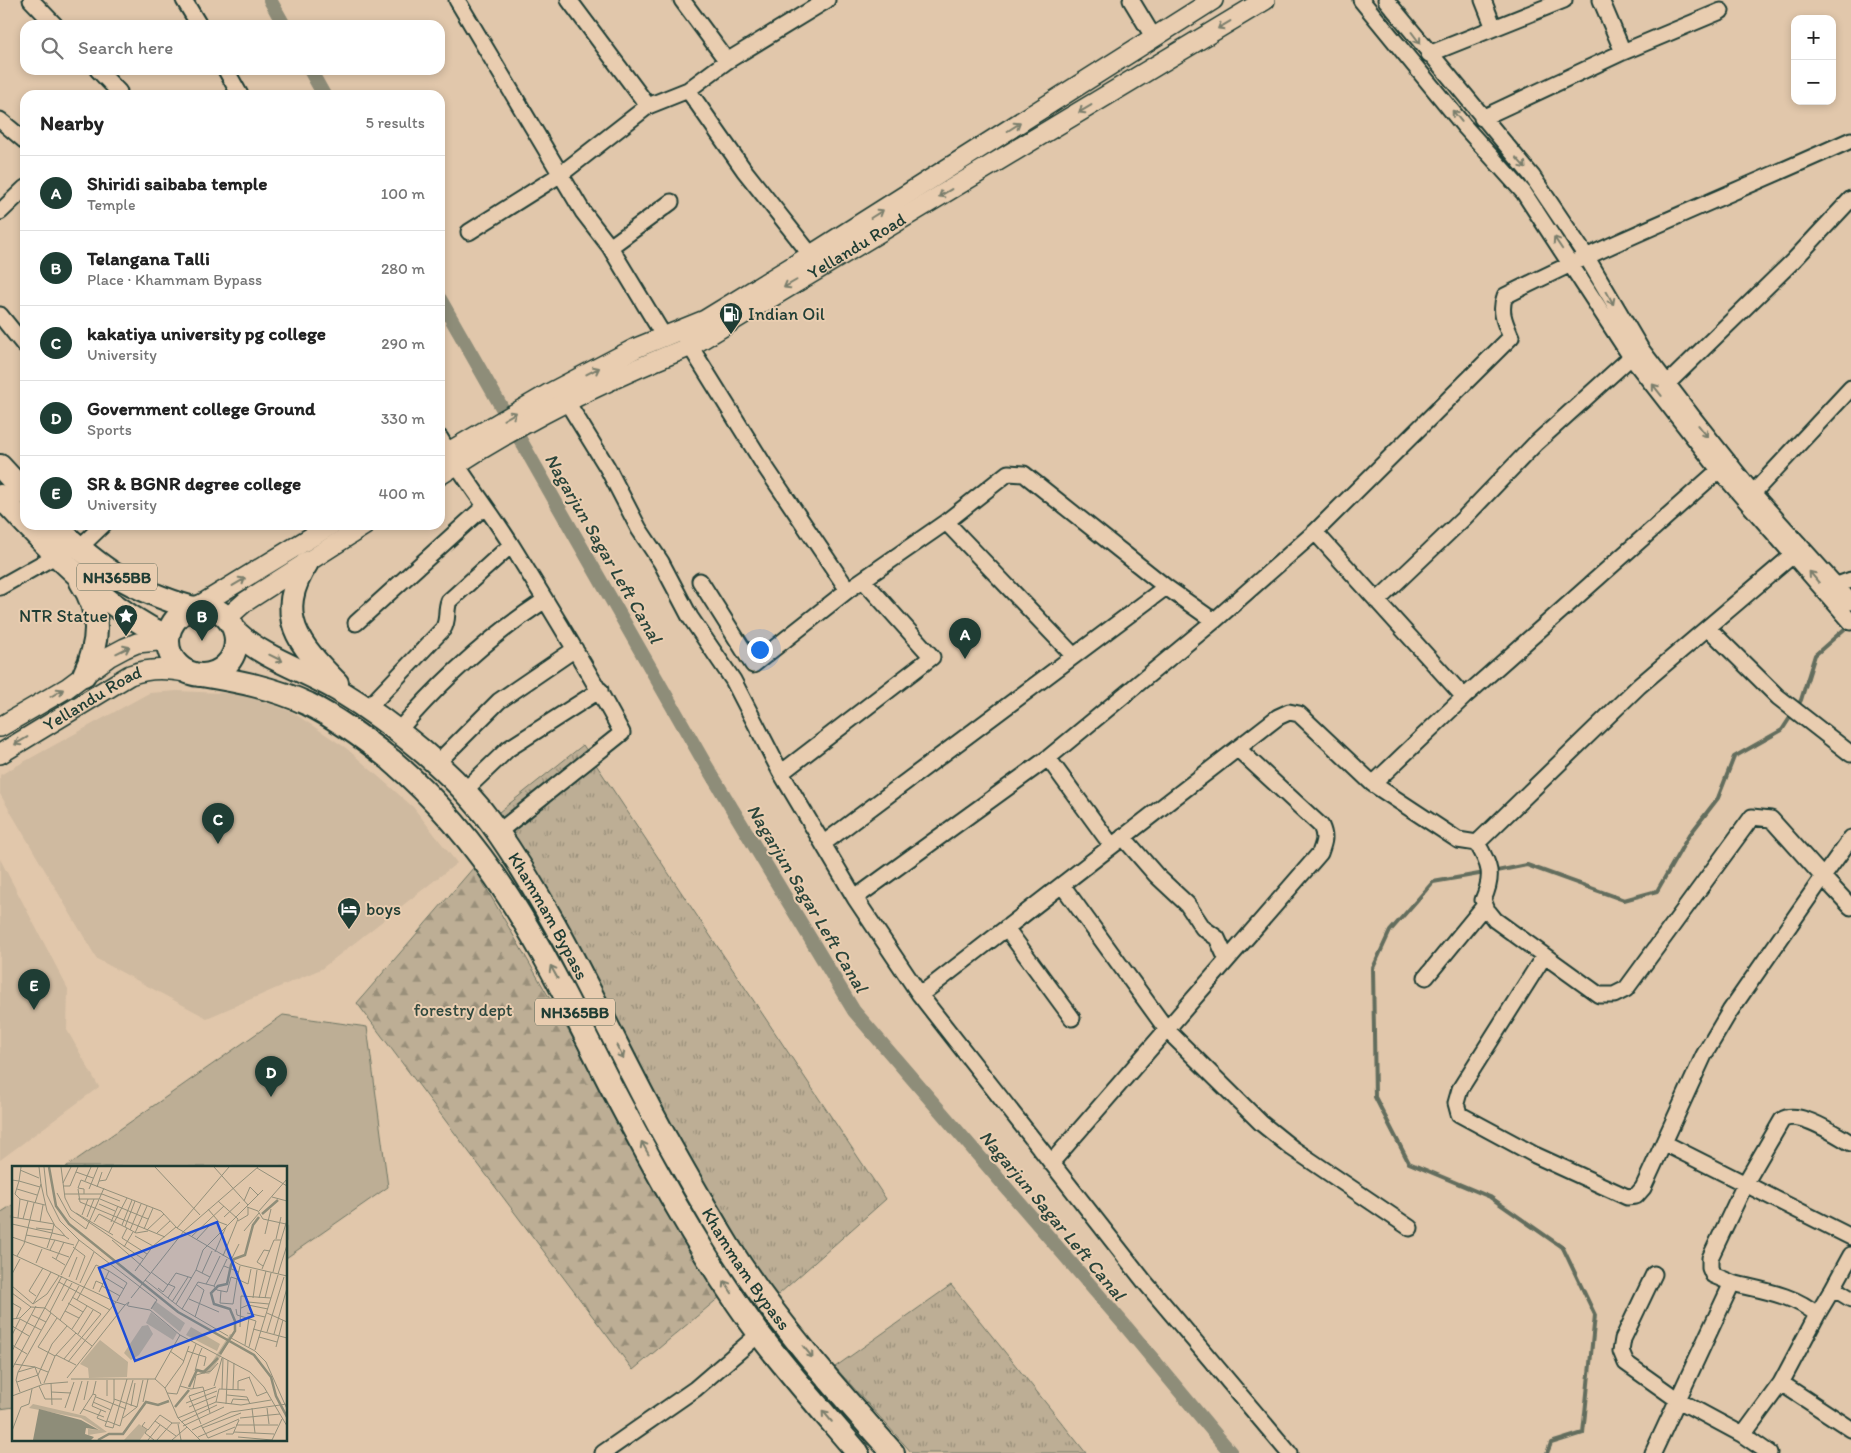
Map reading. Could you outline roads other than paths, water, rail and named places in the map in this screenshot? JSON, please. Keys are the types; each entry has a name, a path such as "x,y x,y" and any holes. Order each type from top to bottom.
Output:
{"highway":[{"path":"0,466 20,488"},
{"name":"NH365BB","path":"0,496 20,518"},
{"name":"NH365BB","path":"34,530 68,556 116,607 133,619 168,638"},
{"name":"NH365BB","path":"56,530 68,556 101,566 127,583 152,594 195,607 214,608 232,624"},
{"path":"68,556 87,593 97,620 98,636 93,656 84,676"},
{"path":"307,563 292,589 290,604 292,619 298,635 320,666 367,709"},
{"path":"195,607 176,618 168,638 174,660 196,674 222,669 230,662 237,642 232,624"},
{"name":"Khammam Bypass","path":"232,624 255,647 339,691 398,731 436,764 463,792 497,833 536,893 664,1135 730,1248 779,1318 893,1453"},
{"name":"Khammam Bypass","path":"196,674 267,688 329,715 358,734 410,777 442,808 471,841 520,911 556,975 612,1088 678,1208 759,1334 858,1453"}],"main road":[{"name":"Yellandu Road","path":"445,457 473,446 557,401 638,367 705,320 1213,0"},
{"name":"Yellandu Road","path":"557,401 636,348 679,338 1265,0"},
{"path":"195,607 323,530"},
{"path":"232,624 245,602 357,530"},
{"name":"Yellandu Road","path":"0,727 84,676 110,656 137,643 168,638"},
{"name":"Yellandu Road","path":"0,754 130,676 145,670 159,668 196,674"}],"street":[{"path":"31,0 50,20"},
{"path":"184,0 197,20"},
{"path":"457,0 583,212 679,338 848,590"},
{"path":"569,0 648,106"},
{"path":"682,0 727,61"},
{"path":"469,232 561,174 648,106 688,90 727,61 827,0"},
{"path":"1131,0 1154,38"},
{"path":"1361,0 1464,126 1524,193 1632,358 1718,470 1794,554 1843,592"},
{"path":"1386,0 1532,176 1586,256 1616,309 1667,384 1753,493 1843,592 1851,622"},
{"path":"1483,0 1494,28"},
{"path":"1429,54 1564,0"},
{"path":"1601,0 1623,52"},
{"path":"1482,118 1623,52 1720,11"},
{"path":"102,75 116,90"},
{"path":"229,75 237,90"},
{"path":"688,90 744,170 811,255"},
{"path":"0,120 20,137"},
{"path":"855,898 1048,758 1214,621 1315,532 1511,338 1503,320 1502,305 1505,296 1586,256 1851,140"},
{"path":"0,212 20,193"},
{"path":"1667,384 1793,261 1851,199"},
{"path":"610,247 671,202"},
{"path":"0,315 20,340"},
{"path":"1377,601 1464,518 1535,444 1632,358"},
{"path":"1753,493 1851,388"},
{"path":"557,401 607,467 639,529 661,562 690,617 733,680 781,772 824,842 855,898 920,995 1144,1281 1289,1453"},
{"path":"445,457 485,506 511,545 600,690 622,733 497,833"},
{"path":"1374,784 1464,697 1718,470"},
{"path":"733,680 848,590 946,522 1008,473 1024,474 1166,587 1214,621"},
{"path":"356,623 485,506"},
{"path":"946,522 1074,656"},
{"path":"0,587 68,556 97,530"},
{"path":"1315,532 1464,697"},
{"path":"367,709 443,629 447,622 446,608 449,601 511,545"},
{"path":"1477,843 1638,686 1794,554"},
{"path":"781,772 932,657 863,580"},
{"path":"700,581 753,665"},
{"path":"824,842 1166,587"},
{"path":"398,731 465,663 513,621 545,600"},
{"path":"1708,628 1778,697 1851,754"},
{"path":"436,764 499,701 575,648"},
{"path":"463,792 508,749 600,690"},
{"path":"920,995 1278,717 1289,712 1299,714 1374,784 1458,840 1477,843"},
{"path":"1051,1163 1320,853 1325,841 1321,826 1238,749"},
{"path":"1048,758 1118,842 1187,904 1203,928 1217,938 1227,960"},
{"path":"1477,843 1489,864 1489,885 1483,900 1495,920 1599,996 1614,995 1626,989 1752,818 1771,819 1851,907"},
{"path":"1544,956 1460,1089 1456,1103 1459,1114 1535,1155 1627,1197 1636,1196 1643,1188 1704,1055 1730,1010 1851,838"},
{"path":"1062,885 1166,1030 1261,1122 1292,1148 1410,1228"},
{"path":"1426,977 1485,905"},
{"path":"1006,928 1072,1018"},
{"path":"1817,1315 1807,1306 1732,1283 1713,1275 1710,1268 1710,1258 1746,1182 1782,1120 1787,1116 1802,1118 1851,1143"},
{"path":"1664,1143 1746,1182 1851,1237"},
{"path":"1743,1434 1781,1382 1851,1255"},
{"path":"1654,1274 1623,1339 1621,1351 1626,1363 1678,1400 1743,1434 1769,1453"},
{"path":"1653,1453 1732,1283"},
{"path":"1833,1288 1851,1299"},
{"path":"603,1453 695,1389 759,1334"},
{"path":"1781,1382 1851,1429"}],"waterway":[{"name":"Nagarjun Sagar Left Canal","path":"270,0 281,20"},
{"name":"Nagarjun Sagar Left Canal","path":"313,75 321,90"},
{"name":"Nagarjun Sagar Left Canal","path":"445,308 704,762 854,1011 1128,1329 1231,1453"},
{"path":"1797,707 1815,655 1849,625"},
{"path":"1492,872 1527,865 1624,900 1657,891 1688,837 1718,798 1734,757 1782,730 1793,713"},
{"path":"1485,873 1433,882 1390,931 1373,968 1375,1097 1409,1163 1490,1197 1563,1248 1595,1315 1583,1433 1551,1443 1547,1453"}],"place":[{"name":"Indian Oil","path":"731,335"},
{"name":"NTR Statue","path":"126,637"},
{"name":"Telangana Talli","path":"202,641"},
{"name":"Shiridi saibaba temple","path":"965,659"},
{"name":"kakatiya university pg college","path":"218,844"},
{"name":"boys","path":"349,930"},
{"name":"SR & BGNR degree college","path":"34,1010"},
{"name":"Government college Ground","path":"271,1097"}],"park label":[{"name":"forestry dept","path":"463,1010"}]}
